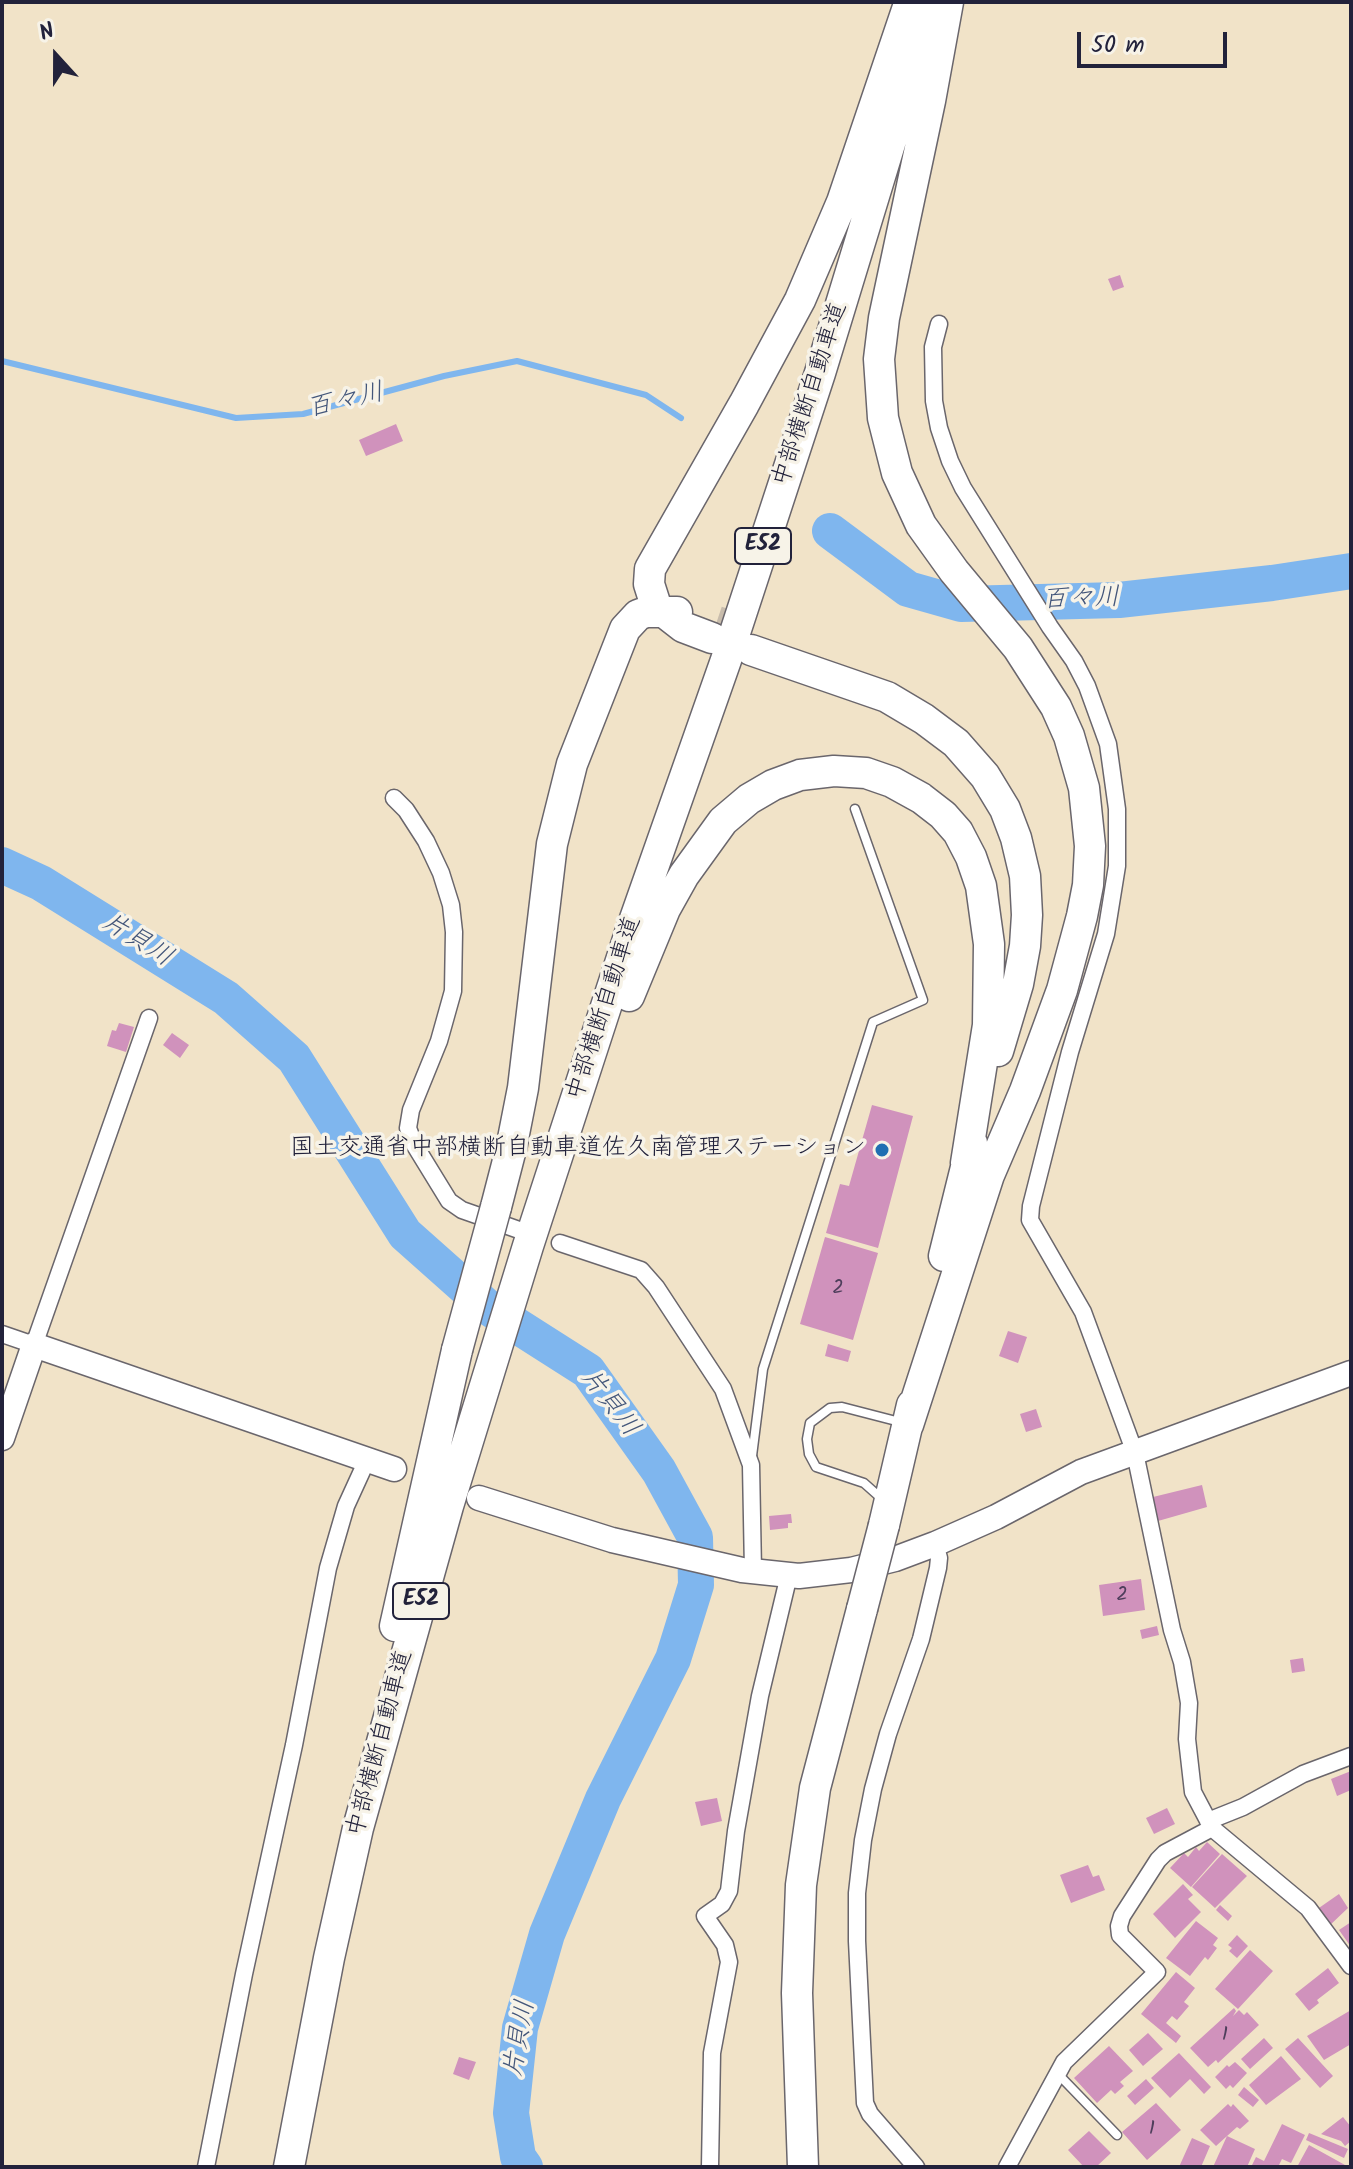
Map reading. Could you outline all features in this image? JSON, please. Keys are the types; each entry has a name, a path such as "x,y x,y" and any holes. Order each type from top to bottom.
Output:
{"highway":[{"path":"662,612 650,594 650,569 800,300 842,202 909,2"},
{"name":"中部横断自動車道","path":"289,2167 329,1958 358,1828 448,1506 538,1242 630,933 726,660 820,373 902,105 927,2"},
{"path":"948,2 891,278 879,359 883,418 897,473 921,525 1038,677 1069,736 1084,788 1090,846 1088,885 1072,959 1025,1091 977,1169"},
{"path":"358,1828 395,1624 457,1350 511,1149 523,1088 546,883 560,806 586,724 625,629 638,615 646,612 686,612 714,629"},
{"path":"754,642 890,679 956,719 982,744 1006,775 1033,831 1044,876 1046,910 1042,952 977,1169 815,1788 801,1885 797,1993 803,2167"},
{"path":"538,1242 641,964 665,909 703,845 723,821 749,799 773,785 800,775 834,771 866,773 892,782 943,815 958,832 971,857 987,917 990,981 977,1169"}],"street":[{"path":"939,324 933,347 933,375 939,428 955,474 1087,686 1108,744 1117,809 1117,866 1106,934 1070,1052 1030,1220 1083,1312 1135,1453 1172,1630 1182,1662 1189,1703 1187,1739 1193,1792 1210,1824 1308,1908 1351,1966"},
{"path":"394,798 406,810 426,841 441,873 451,905 454,932 453,991 439,1041 411,1110 408,1128 414,1144 449,1201 462,1210 538,1242 641,1270 656,1287 723,1389 751,1465 747,1571"},
{"path":"2,1438 149,1018"},
{"path":"2,1334 394,1469"},
{"path":"479,1498 648,1549 747,1571 789,1575 873,1566 935,1544 996,1517 1067,1478 1351,1373"},
{"path":"206,2167 328,1568 346,1506 367,1460"},
{"path":"916,2167 870,2114 865,2103 857,1893 863,1840 881,1758 921,1639 938,1568 935,1544"},
{"path":"710,2167 712,2053 729,1962 725,1945 705,1916 722,1904 729,1891 736,1831 760,1696 789,1575"},
{"path":"1007,2167 1064,2062 1157,1972 1120,1935 1119,1926 1122,1916 1158,1860 1210,1824 1303,1774 1351,1756"}],"lane":[{"path":"751,1465 763,1369 873,1022 923,1000 855,809"},
{"path":"886,1516 864,1483 816,1467 809,1454 807,1439 810,1423 830,1408 842,1407 908,1425"},
{"path":"1058,2073 1117,2135"}],"building":[{"path":"1120,275 1124,287 1113,291 1108,279"},
{"path":"396,424 403,441 366,456 359,440"},
{"path":"119,1023 134,1027 126,1052 107,1046 112,1030 116,1031"},
{"path":"172,1033 189,1045 180,1058 163,1045"},
{"name":"国土交通省中部横断自動車道佐久南管理ステーション","path":"872,1105 913,1116 878,1248 826,1233 840,1184 849,1186"},
{"path":"825,1237 878,1253 853,1340 800,1324"},
{"path":"1008,1331 1027,1337 1018,1363 999,1356"},
{"path":"828,1344 851,1351 848,1362 825,1356"},
{"path":"1036,1409 1042,1427 1026,1432 1020,1414"},
{"path":"1202,1485 1207,1507 1158,1521 1153,1497"},
{"path":"791,1514 792,1523 788,1523 788,1528 770,1530 769,1516"},
{"path":"1141,1579 1145,1610 1103,1616 1099,1585"},
{"path":"1157,1626 1159,1635 1142,1639 1140,1630"},
{"path":"1303,1658 1305,1671 1292,1673 1290,1660"},
{"path":"1351,1771 1351,1790 1337,1796 1331,1779"},
{"path":"717,1798 722,1821 701,1826 695,1802"},
{"path":"1167,1808 1175,1824 1154,1834 1146,1818"},
{"path":"1207,1842 1220,1854 1191,1887 1170,1868 1184,1853 1188,1857 1196,1847 1199,1851"},
{"path":"1222,1854 1247,1876 1215,1908 1192,1887"},
{"path":"1088,1865 1093,1877 1099,1875 1105,1890 1071,1903 1060,1875"},
{"path":"1183,1884 1193,1895 1188,1899 1201,1912 1175,1938 1153,1914"},
{"path":"1339,1894 1348,1908 1328,1927 1316,1910"},
{"path":"1220,1905 1232,1916 1228,1921 1216,1910"},
{"path":"1196,1921 1218,1938 1213,1945 1217,1948 1190,1976 1166,1958"},
{"path":"1351,1922 1351,1947 1339,1930"},
{"path":"1237,1935 1248,1946 1237,1958 1229,1951 1232,1948 1228,1945"},
{"path":"1250,1950 1273,1971 1238,2009 1215,1989"},
{"path":"1328,1968 1339,1983 1317,2000 1319,2003 1309,2011 1295,1994"},
{"path":"1176,1972 1195,1988 1184,2002 1189,2006 1177,2020 1172,2016 1166,2023 1181,2036 1176,2043 1141,2014"},
{"path":"1234,2008 1233,2016 1239,2010 1244,2015 1247,2012 1259,2025 1218,2063 1216,2060 1208,2067 1190,2048"},
{"path":"1351,2010 1351,2044 1324,2060 1307,2036"},
{"path":"1148,2033 1163,2049 1143,2066 1129,2050"},
{"path":"1264,2038 1273,2048 1250,2069 1241,2059"},
{"path":"1298,2038 1333,2076 1320,2088 1285,2049"},
{"path":"1109,2046 1133,2071 1120,2082 1124,2086 1115,2094 1111,2090 1097,2103 1074,2078"},
{"path":"1179,2053 1211,2087 1204,2094 1190,2079 1170,2098 1151,2078"},
{"path":"1281,2056 1301,2079 1266,2105 1249,2085"},
{"path":"459,2057 476,2062 469,2080 453,2074"},
{"path":"1235,2062 1247,2073 1233,2088 1230,2085 1226,2089 1215,2077"},
{"path":"1146,2079 1154,2088 1135,2105 1127,2096"},
{"path":"1244,2087 1259,2100 1253,2107 1238,2095"},
{"path":"1156,2103 1181,2130 1147,2160 1122,2132"},
{"path":"1228,2104 1231,2107 1233,2104 1249,2121 1240,2129 1237,2127 1216,2146 1200,2130"},
{"path":"1343,2117 1351,2127 1351,2141 1345,2146 1341,2141 1321,2134"},
{"path":"1282,2124 1305,2135 1291,2163 1282,2159 1278,2167 1251,2167 1256,2157 1264,2161"},
{"path":"1089,2131 1111,2153 1096,2167 1084,2167 1068,2150"},
{"path":"1309,2133 1348,2149 1344,2158 1306,2140"},
{"path":"1227,2136 1255,2149 1247,2167 1213,2167"},
{"path":"1192,2138 1210,2146 1201,2167 1179,2167"},
{"path":"1309,2145 1345,2165 1344,2167 1297,2167"}],"waterway":[{"name":"百々川","path":"2,361 236,418 303,414 444,376 517,361 646,395 681,418"},
{"name":"百々川","path":"830,531 908,589 961,604 1119,600 1351,571"},
{"name":"片貝川","path":"2,865 41,883 226,998 294,1058 405,1234 486,1306 588,1371 659,1471 695,1537 696,1585 673,1659 603,1799 547,1934 520,2028 511,2113 518,2157 525,2167"}],"tunnel":[{"path":"717,621 756,634"}],"place":[{"name":"国土交通省中部横断自動車道佐久南管理ステーション","path":"882,1150"}]}
